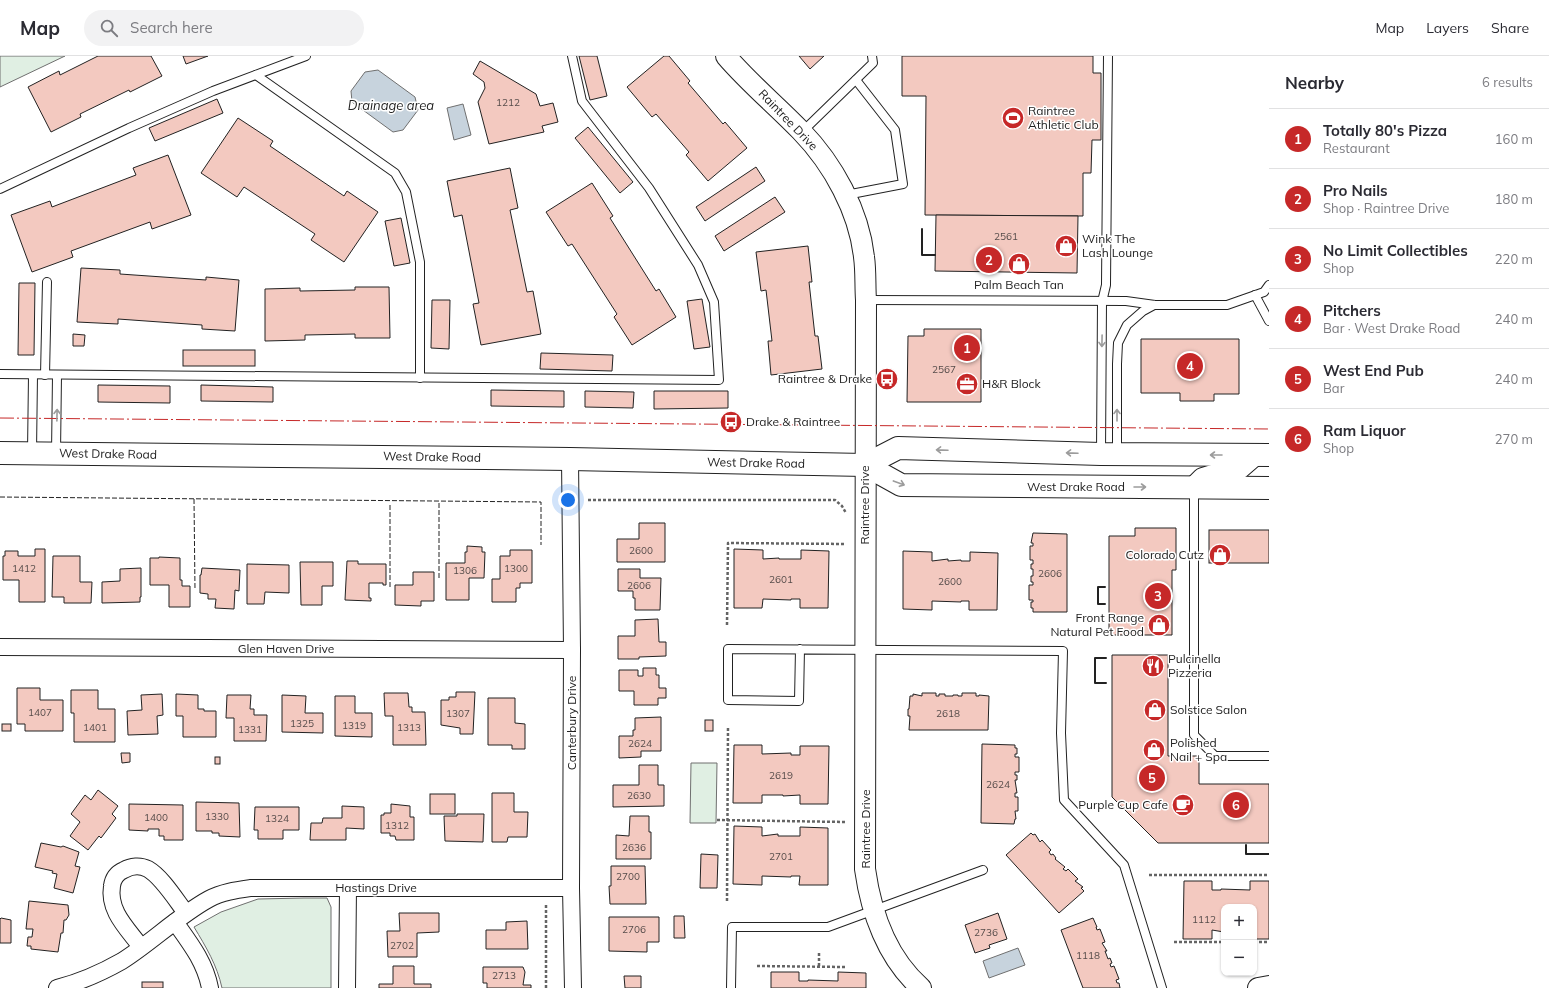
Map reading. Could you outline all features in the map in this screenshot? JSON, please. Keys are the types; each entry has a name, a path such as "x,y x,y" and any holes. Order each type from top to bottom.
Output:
{"main road":[{"name":"West Drake Road","path":"865,465 898,448 1109,454 1261,455"},
{"name":"West Drake Road","path":"0,453 570,459 865,465 901,485 1269,488"},
{"path":"985,486 1022,473 1093,473 1109,454"},
{"path":"1194,487 1203,478 1238,468 1261,455"}],"street":[{"name":"Raintree Drive","path":"726,56 802,132 825,159 846,195 857,225 864,257 866,300 865,869 868,889 878,922 891,950 904,970 920,988"},
{"name":"Canterbury Drive","path":"570,459 572,650 571,888 573,988"},
{"name":"Glen Haven Drive","path":"0,647 572,650"},
{"path":"141,947 118,918 112,906 110,893 112,880 120,872 130,867 141,867 148,869 159,879 201,960 208,977 210,988"},
{"name":"Hastings Drive","path":"57,988 99,973 123,960 180,917 210,898 230,891 251,888 571,888"},
{"path":"347,988 348,888"},
{"path":"1258,988 1269,986"}],"lane":[{"path":"0,189 129,128 256,74 306,56"},
{"path":"0,374 719,380 714,302 698,265 649,188 582,101 572,56"},
{"path":"802,132 873,63 872,56"},
{"path":"1108,56 1106,285 1102,302 1109,454"},
{"path":"256,74 395,173 406,192 420,262 420,378"},
{"path":"846,195 903,184 895,130 856,80"},
{"path":"45,375 47,282"},
{"path":"866,300 1126,301 1155,305 1227,305 1264,292 1269,285"},
{"path":"1255,295 1269,321"},
{"path":"1109,454 1118,343 1127,325 1143,311 1155,305"},
{"path":"32,453 33,375"},
{"path":"56,454 57,375"},
{"path":"1194,487 1194,735 1215,756 1269,756"},
{"path":"800,649 799,701 728,700 728,649 800,649 866,649 1063,651 1061,733 1064,800 1124,865 1162,988"},
{"path":"731,988 732,926 828,927 982,870"}],"path":[{"path":"587,508 587,500 835,500 843,506 847,514"},
{"path":"846,537 846,552"},
{"path":"727,625 728,543 846,544"},
{"path":"727,901 728,726"},
{"path":"717,820 845,822"},
{"path":"1149,875 1269,875"},
{"path":"546,903 546,988"},
{"path":"1174,942 1221,942"},
{"path":"1257,942 1269,942"},
{"path":"819,953 819,967"},
{"path":"757,966 845,967"}],"green space":[{"path":"0,56 65,56 0,87"},
{"path":"691,763 717,763 716,823 690,823"},
{"path":"327,898 331,907 331,988 222,988 214,964 194,927 221,912 258,899"}],"water":[{"name":"Drainage area","path":"378,70 415,97 418,110 403,130 393,132 352,102 351,91 365,72"},
{"path":"463,104 471,135 454,140 447,108"},
{"path":"1018,948 1025,965 989,978 983,961"}],"building":[{"path":"98,56 151,56 162,76 80,114 81,117 51,132 28,87 59,71 60,75"},
{"path":"183,56 208,56 186,64"},
{"path":"579,56 597,56 607,96 590,100"},
{"path":"664,56 669,56 690,81 688,83 723,124 725,122 747,148 708,181 686,155 689,152 656,114 652,117 627,87"},
{"path":"799,56 824,56 810,69"},
{"name":"Raintree Athletic Club","path":"902,56 1093,56 1093,73 1101,73 1101,140 1092,140 1091,173 1083,173 1083,216 925,215 926,96 902,96"},
{"path":"480,61 536,94 540,106 553,103 558,122 542,126 544,132 489,144 478,102 485,88 484,82 473,74"},
{"path":"217,99 223,113 155,141 149,128"},
{"path":"238,118 273,141 270,146 344,196 347,191 378,212 344,262 311,240 315,234 244,187 237,197 201,173"},
{"path":"588,127 633,182 620,193 575,138"},
{"path":"168,155 191,215 152,229 150,222 71,251 73,257 32,272 11,215 50,201 52,207 136,175 133,168"},
{"path":"756,167 765,181 705,221 696,207"},
{"path":"510,168 518,208 510,210 527,292 533,291 541,334 481,345 473,304 479,303 462,215 454,217 447,181"},
{"path":"592,183 613,216 610,218 656,291 659,289 676,317 632,345 614,317 617,314 572,244 568,246 546,212"},
{"path":"775,197 785,212 724,251 715,236"},
{"path":"936,215 1078,216 1077,273 935,271"},
{"path":"401,218 410,263 394,266 385,221"},
{"path":"808,246 812,282 809,282 815,336 818,336 822,369 771,375 768,341 772,341 766,290 761,291 756,252"},
{"path":"81,268 120,270 120,274 206,280 206,277 239,280 235,331 202,329 202,325 118,319 118,324 77,322"},
{"path":"19,283 35,283 34,355 18,355"},
{"path":"355,287 389,287 390,338 355,338 355,334 305,335 305,340 265,341 265,289 300,288 300,291 355,290"},
{"path":"702,299 710,347 694,349 687,301"},
{"path":"432,300 450,300 449,349 431,348"},
{"path":"924,329 981,329 981,402 907,402 908,336 924,336"},
{"path":"73,334 85,335 84,346 73,346"},
{"path":"1141,339 1239,339 1239,394 1214,394 1214,401 1180,401 1180,393 1141,393"},
{"path":"183,350 255,350 255,366 183,366"},
{"path":"541,353 613,355 612,371 540,369"},
{"path":"98,385 170,386 170,403 98,402"},
{"path":"201,385 273,387 273,402 201,401"},
{"path":"491,390 564,391 564,407 491,406"},
{"path":"585,391 634,392 633,408 585,407"},
{"path":"654,391 728,391 728,408 654,409"},
{"path":"639,523 665,523 665,562 617,562 617,539 639,539"},
{"path":"1135,528 1176,528 1176,570 1172,570 1172,635 1109,635 1109,536 1135,536"},
{"path":"1209,530 1269,530 1269,563 1209,563"},
{"path":"1033,533 1067,534 1067,612 1033,612 1033,608 1031,608 1031,602 1033,602 1033,600 1029,600 1029,585 1033,585 1033,582 1031,582 1033,569 1031,569 1031,564 1033,564 1033,560 1030,560 1030,546 1033,546 1033,543 1031,543"},
{"path":"467,546 482,547 482,552 485,552 484,578 469,578 469,600 446,600 446,563 465,563 465,552 467,552"},
{"path":"35,549 45,549 45,602 19,602 19,580 3,580 3,556 5,556 5,551 18,551 18,556 35,556"},
{"path":"734,549 763,550 763,559 801,559 801,550 829,551 828,608 800,608 800,599 763,599 762,608 734,608"},
{"path":"510,550 532,550 532,583 520,583 520,588 516,588 516,602 492,602 492,579 500,579 500,556 510,556"},
{"path":"903,551 932,552 932,561 948,559 948,561 970,561 970,552 998,553 997,610 969,610 969,601 932,601 932,610 903,609"},
{"path":"53,556 80,556 80,582 92,582 91,603 64,603 64,597 52,597"},
{"path":"150,558 180,558 180,580 182,580 182,586 190,586 190,607 169,607 169,585 150,585"},
{"path":"347,561 358,561 358,564 386,564 386,585 383,585 383,583 369,583 369,598 371,598 371,601 345,600"},
{"path":"300,562 333,562 333,586 322,586 322,605 301,605"},
{"path":"247,564 289,565 289,593 265,592 264,604 247,604"},
{"path":"141,568 140,602 102,603 102,582 120,581 120,569"},
{"path":"202,568 240,570 239,591 235,590 234,609 215,608 216,599 208,599 208,594 200,593 200,575"},
{"path":"618,569 640,569 640,578 661,578 660,610 635,610 635,598 633,598 633,591 618,591"},
{"path":"413,572 434,572 434,601 421,601 421,606 395,605 395,585 413,585"},
{"path":"658,619 659,642 666,642 666,656 639,657 639,659 618,659 618,636 635,636 635,620"},
{"path":"1112,655 1168,655 1168,756 1199,756 1199,784 1269,784 1269,843 1158,843 1112,797"},
{"path":"643,668 656,668 656,675 659,675 659,688 666,688 666,698 658,698 658,705 634,705 634,691 619,691 619,670 638,670 638,676 643,676"},
{"path":"17,688 40,688 40,700 63,700 63,731 25,731 25,724 17,724"},
{"path":"71,690 98,690 98,709 115,709 115,742 74,742 74,713 71,713"},
{"path":"456,692 475,692 473,734 460,734 460,728 441,725 441,700 449,700 449,697 456,697"},
{"path":"384,693 408,693 409,707 412,707 412,712 425,712 426,745 393,745 393,716 385,716"},
{"path":"922,693 936,693 936,696 939,696 939,694 945,694 945,696 962,696 962,693 976,693 976,696 989,696 988,730 909,730 910,716 908,716 908,709 910,696 913,696 913,694 922,696"},
{"path":"162,694 163,715 157,716 158,734 128,735 127,711 142,710 141,695"},
{"path":"176,694 198,695 198,709 204,709 204,711 216,711 216,737 183,737 183,716 176,716"},
{"path":"227,695 251,695 250,709 254,709 254,715 267,715 266,741 234,741 234,718 226,718"},
{"path":"282,695 306,696 305,713 323,713 323,733 282,732"},
{"path":"335,696 355,696 355,713 372,713 372,737 335,736"},
{"path":"488,698 515,698 515,723 525,724 525,749 512,749 512,745 488,745"},
{"path":"661,717 661,751 641,751 641,757 619,758 619,736 633,736 633,730 635,730 635,718"},
{"path":"705,720 713,720 713,731 705,731"},
{"path":"2,724 11,724 11,731 2,731"},
{"path":"982,744 1015,745 1015,748 1017,748 1017,754 1015,754 1015,757 1019,757 1019,772 1015,772 1015,775 1017,775 1017,780 1015,780 1017,793 1015,793 1015,797 1018,797 1018,811 1015,811 1016,819 1014,824 981,823"},
{"path":"734,745 762,745 762,754 791,753 791,755 800,755 800,746 829,746 828,804 800,804 800,795 762,795 762,803 733,803"},
{"path":"121,753 130,753 130,762 122,763"},
{"path":"215,757 220,757 220,764 215,764"},
{"path":"639,765 658,765 658,785 664,785 664,806 613,807 613,785 639,785"},
{"path":"98,790 118,806 112,814 116,818 101,838 99,836 88,850 70,836 80,822 71,814 85,795 91,800"},
{"path":"492,793 514,793 514,812 528,812 527,837 508,837 507,842 492,842"},
{"path":"430,794 455,794 455,814 430,814"},
{"path":"196,802 239,803 240,837 219,836 219,833 212,833 212,831 196,831"},
{"path":"129,804 183,805 183,840 164,840 164,836 159,836 159,829 148,829 148,831 129,830"},
{"path":"391,804 410,806 410,817 414,817 414,840 396,840 395,836 390,836 390,833 381,833 381,815 384,815 384,813 391,813"},
{"path":"342,806 364,807 364,829 346,828 346,840 310,840 311,823 322,823 323,818 342,818"},
{"path":"255,807 299,807 299,830 283,830 283,839 258,839 258,830 254,830"},
{"path":"457,814 484,814 483,842 445,841 444,816 457,816"},
{"path":"630,816 649,816 649,832 651,832 651,859 616,859 616,835 629,836"},
{"path":"734,826 762,827 762,836 778,834 778,836 800,836 800,827 828,828 828,885 799,885 800,876 762,876 762,885 733,884"},
{"path":"1031,833 1033,835 1035,834 1040,842 1042,840 1051,850 1049,852 1051,855 1053,854 1056,858 1055,859 1065,867 1063,869 1066,871 1068,869 1078,879 1075,881 1083,887 1081,888 1084,891 1059,913 1006,855"},
{"path":"41,843 61,847 63,846 79,852 75,866 80,867 73,893 54,888 57,874 52,873 53,871 35,867"},
{"path":"701,854 718,855 717,888 700,888"},
{"path":"611,866 645,866 646,904 610,904 609,886 611,886"},
{"path":"1184,881 1212,881 1212,890 1250,890 1250,881 1269,881 1269,939 1257,939 1257,904 1221,904 1221,932 1212,930 1212,939 1183,939"},
{"path":"29,901 68,905 69,915 66,920 64,920 63,933 61,933 58,952 31,949 31,946 27,946 28,937 32,937 33,929 26,929"},
{"path":"399,913 439,913 439,932 417,933 417,957 388,957 387,931 400,931"},
{"path":"998,913 1007,939 989,945 990,948 975,953 965,925"},
{"path":"674,916 684,916 685,938 674,938"},
{"path":"609,917 659,917 659,942 647,942 647,952 609,951"},
{"path":"1,918 11,920 11,943 0,943"},
{"path":"1093,918 1097,930 1100,929 1105,942 1102,943 1107,951 1105,951 1108,959 1110,958 1112,963 1110,964 1111,967 1114,966 1119,979 1116,980 1117,983 1119,983 1120,988 1083,988 1061,930"},
{"path":"527,921 528,949 486,949 486,930 506,930 506,922"},
{"path":"393,966 414,966 414,984 431,984 431,988 379,988 379,984 393,984"},
{"path":"483,967 523,967 525,972 523,985 531,985 531,988 487,988 487,983 483,983"},
{"path":"771,972 799,972 799,981 838,981 838,972 866,973 866,988 771,988"},
{"path":"624,976 641,976 641,988 625,988"},
{"path":"142,982 163,982 163,988 142,988"}],"fence":[{"path":"0,497 541,502 541,545"},
{"path":"194,499 195,590"},
{"path":"439,501 439,578"},
{"path":"390,503 390,587"}],"wall":[{"path":"922,229 922,255 935,255"},
{"path":"1105,587 1098,587 1098,604 1105,604"},
{"path":"1106,658 1095,658 1095,683 1106,683"},
{"path":"1246,845 1246,854 1269,854"}],"power":[{"path":"0,418 1269,429"}],"place":[{"name":"Raintree Athletic Club","path":"1013,118"},
{"name":"Wink The Lash Lounge","path":"1066,246"},
{"name":"Pro Nails","path":"989,260"},
{"name":"Palm Beach Tan","path":"1019,264"},
{"name":"Totally 80's Pizza","path":"967,348"},
{"name":"Pitchers","path":"1190,366"},
{"name":"Raintree & Drake","path":"887,379"},
{"name":"H&R Block","path":"967,384"},
{"name":"Drake & Raintree","path":"731,422"},
{"name":"Colorado Cutz","path":"1220,555"},
{"name":"No Limit Collectibles","path":"1158,596"},
{"name":"Front Range Natural Pet Food","path":"1159,625"},
{"name":"Pulcinella Pizzeria","path":"1153,666"},
{"name":"Solstice Salon","path":"1155,710"},
{"name":"Polished Nail + Spa","path":"1154,750"},
{"name":"West End Pub","path":"1152,778"},
{"name":"Purple Cup Cafe","path":"1183,805"},
{"name":"Ram Liquor","path":"1236,805"}]}
